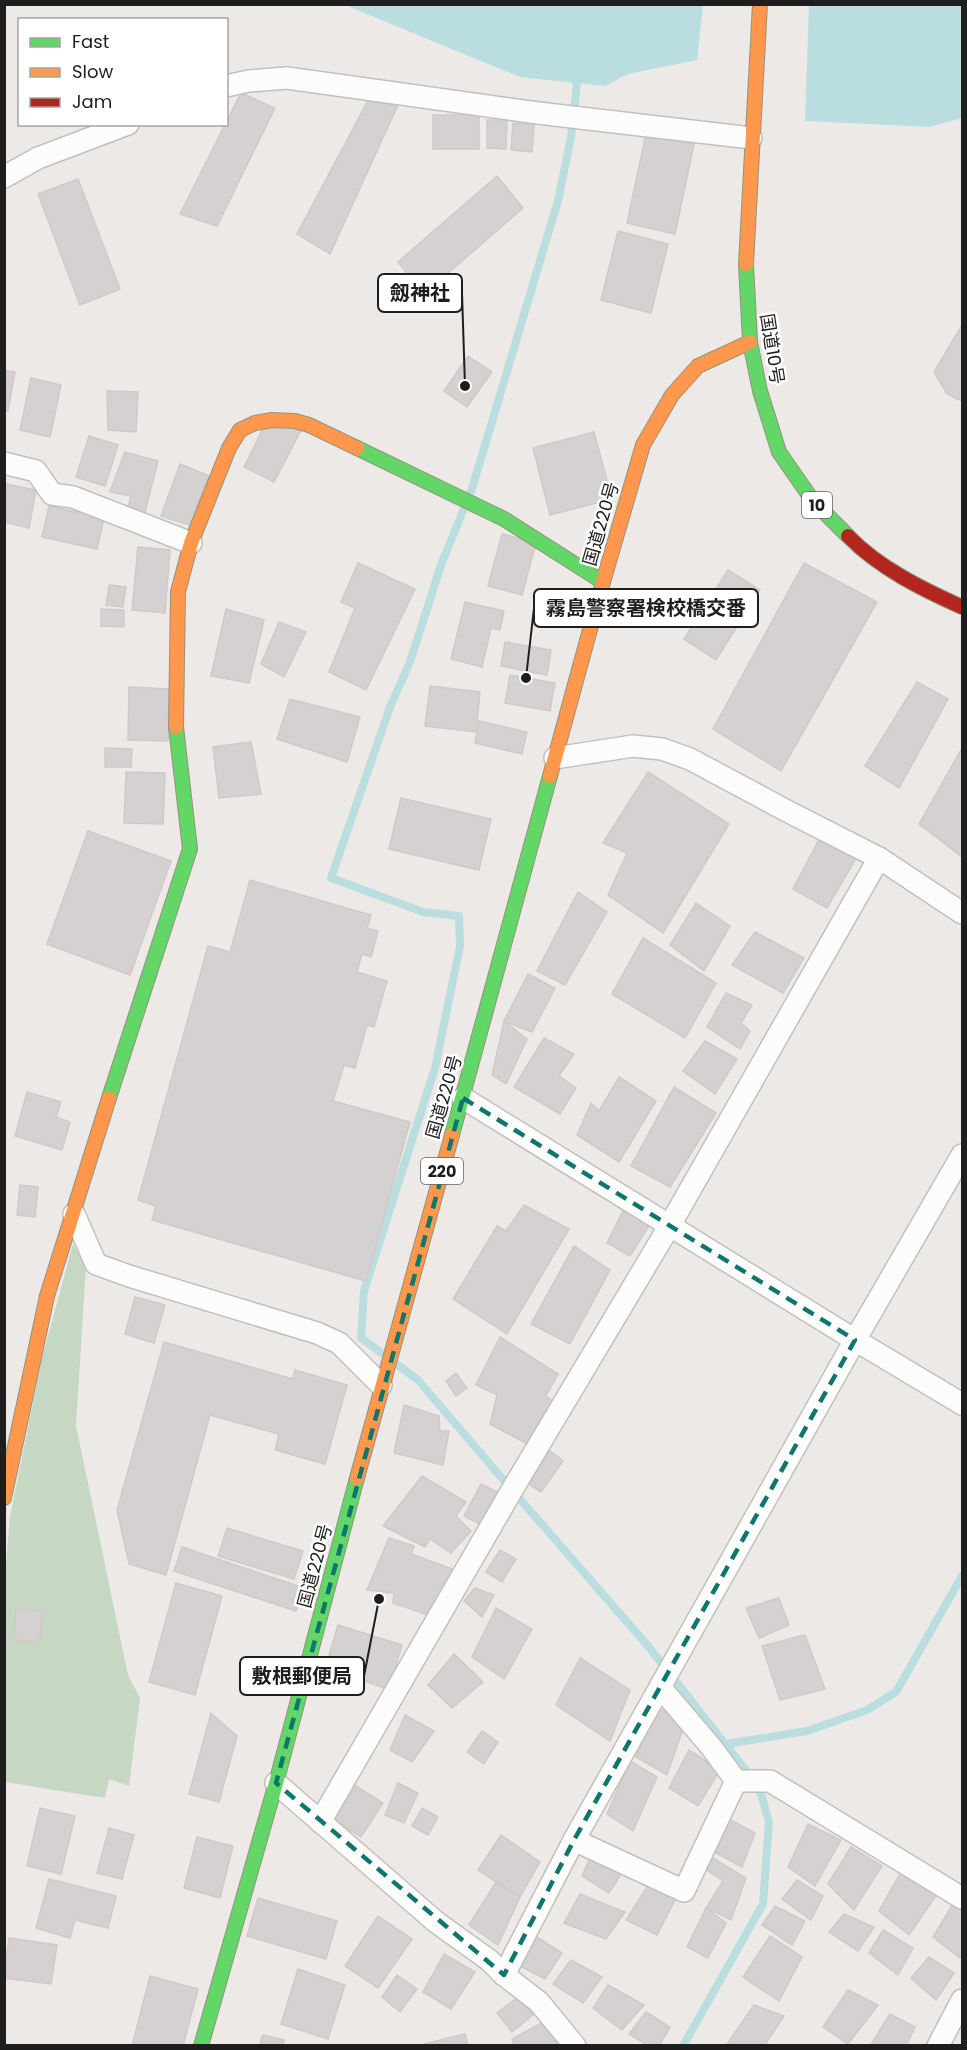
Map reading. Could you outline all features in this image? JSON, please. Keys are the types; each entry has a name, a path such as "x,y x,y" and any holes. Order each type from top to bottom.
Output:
{"main road":[{"name":"国道10号","path":"760,4 745,255 750,342 760,391 779,452 813,501 857,546 914,585 963,607"},
{"name":"国道220号","path":"201,2046 276,1784 381,1385 463,1098 603,582 643,446 672,395 698,366 750,342"},
{"path":"4,1498 47,1296 190,849 176,734 178,592 191,543 229,448 240,430 255,423 272,420 295,421 309,425 504,519 603,582"}],"street":[{"path":"228,86 249,81 287,78 621,123 752,128"},
{"path":"4,177 38,158 123,126"},
{"path":"4,463 36,471 52,494 74,497 191,543"},
{"path":"555,758 633,746 662,749 690,759 879,858 963,913"},
{"path":"320,1822 512,1490 670,1225 879,858"},
{"path":"463,1098 963,1404"},
{"path":"504,1975 574,1840 855,1340 963,1155"},
{"path":"74,1214 96,1264 317,1333 339,1343 381,1385"},
{"path":"660,1687 712,1748 736,1781"},
{"path":"574,1840 684,1891 736,1781"},
{"path":"736,1781 770,1781 963,1898"},
{"path":"276,1784 436,1922 489,1960 504,1975 539,2002 575,2046"},
{"path":"941,2045 963,2000"}],"highlighted area":[{"path":"463,1098 855,1340 574,1840 504,1975 276,1783"}],"green space":[{"path":"73,1244 86,1266 76,1426 128,1675 140,1698 129,1786 109,1779 105,1798 5,1782 4,1772 4,1587 10,1517 42,1358"}],"water":[{"path":"345,5 703,5 697,60 628,74 605,86 520,77"},
{"path":"809,5 962,5 962,118 929,127 805,121"}],"building":[{"path":"241,93 275,108 217,226 180,214 224,126 228,126 228,119"},
{"path":"370,97 397,107 330,254 297,234"},
{"path":"433,115 479,115 479,149 433,149"},
{"path":"487,120 507,120 506,149 487,148"},
{"path":"513,123 534,125 532,152 511,150"},
{"path":"646,134 694,144 675,234 627,223"},
{"path":"497,176 523,208 424,294 398,262"},
{"path":"78,179 120,289 80,305 38,194"},
{"path":"618,231 668,244 651,313 601,300"},
{"path":"962,325 962,401 947,394 934,372"},
{"path":"468,356 492,372 467,407 444,391"},
{"path":"4,370 15,372 8,411 4,411"},
{"path":"31,378 61,385 50,437 20,430"},
{"path":"107,391 138,392 136,432 108,430"},
{"path":"269,416 301,430 274,482 244,467"},
{"path":"594,432 612,499 550,515 533,448"},
{"path":"89,436 118,445 105,486 76,477"},
{"path":"125,452 158,461 144,516 127,511 131,496 110,492"},
{"path":"180,464 209,476 190,525 161,516"},
{"path":"6,484 36,490 29,528 4,522"},
{"path":"49,506 104,518 97,549 42,537"},
{"path":"502,534 536,543 522,595 488,586"},
{"path":"138,547 170,550 165,613 132,610"},
{"path":"358,563 415,589 366,690 329,672 355,608 341,602"},
{"path":"804,563 877,602 781,771 713,729"},
{"path":"728,570 760,590 716,660 684,639"},
{"path":"109,585 126,587 123,607 106,605"},
{"path":"465,602 504,611 500,630 491,628 482,667 451,659"},
{"path":"101,609 124,610 124,627 101,626"},
{"path":"226,609 264,620 249,683 211,676"},
{"path":"279,622 306,632 284,677 261,664"},
{"path":"505,642 551,650 547,675 501,666"},
{"path":"510,675 555,683 550,711 505,703"},
{"path":"917,682 948,699 899,788 865,766"},
{"path":"430,686 480,692 476,732 425,726"},
{"path":"129,687 169,689 168,741 128,740"},
{"path":"290,699 360,717 347,762 277,739"},
{"path":"479,721 527,732 522,754 475,743"},
{"path":"251,742 261,794 219,798 213,747"},
{"path":"105,748 132,749 131,767 105,767"},
{"path":"962,748 962,857 919,824"},
{"path":"126,772 165,773 163,824 124,823"},
{"path":"648,772 729,824 663,933 608,895 627,853 603,843"},
{"path":"401,798 491,819 479,870 389,849"},
{"path":"824,830 858,855 827,908 793,889"},
{"path":"88,831 171,861 130,975 47,944"},
{"path":"250,880 371,915 367,928 378,931 371,957 362,954 357,972 387,981 374,1027 367,1025 355,1068 344,1065 333,1101 410,1122 366,1281 152,1220 156,1206 138,1200 208,946 230,952"},
{"path":"578,892 607,912 565,985 537,971"},
{"path":"696,903 730,926 704,971 670,945"},
{"path":"755,932 804,958 783,993 732,965"},
{"path":"643,938 716,983 685,1038 612,994"},
{"path":"528,974 555,988 532,1032 504,1021"},
{"path":"726,993 752,1005 741,1023 750,1031 740,1049 707,1027"},
{"path":"504,1021 527,1039 506,1084 492,1075"},
{"path":"544,1038 574,1054 559,1076 576,1088 560,1114 514,1087"},
{"path":"705,1041 737,1059 715,1094 683,1071"},
{"path":"619,1077 656,1101 619,1162 577,1135 591,1103 599,1111"},
{"path":"674,1087 716,1113 670,1187 631,1166"},
{"path":"27,1092 61,1102 56,1117 70,1122 62,1150 15,1136"},
{"path":"20,1185 38,1187 35,1217 17,1215"},
{"path":"524,1205 569,1229 507,1334 453,1299 497,1226 506,1231"},
{"path":"625,1207 650,1224 630,1256 607,1243"},
{"path":"574,1246 610,1270 570,1344 531,1324"},
{"path":"135,1297 165,1305 154,1343 125,1334"},
{"path":"500,1337 558,1374 546,1396 555,1403 531,1446 490,1424 497,1395 476,1385"},
{"path":"164,1342 293,1379 295,1370 347,1385 325,1464 275,1450 279,1434 210,1415 166,1575 129,1564 117,1510"},
{"path":"456,1373 467,1388 456,1396 446,1381"},
{"path":"404,1405 439,1416 440,1431 449,1431 443,1465 394,1453"},
{"path":"550,1451 563,1461 541,1492 527,1483"},
{"path":"422,1476 466,1502 456,1516 471,1531 451,1553 430,1539 425,1547 383,1526"},
{"path":"481,1484 499,1493 483,1526 464,1516"},
{"path":"227,1528 303,1551 294,1579 218,1556"},
{"path":"389,1538 414,1546 411,1554 455,1570 431,1616 393,1603 394,1593 367,1590"},
{"path":"182,1547 304,1588 296,1611 174,1571"},
{"path":"500,1550 516,1559 502,1582 486,1572"},
{"path":"176,1583 222,1596 195,1695 149,1682"},
{"path":"475,1588 494,1595 482,1617 464,1601"},
{"path":"779,1598 789,1625 759,1638 746,1608"},
{"path":"496,1608 532,1629 504,1679 472,1657"},
{"path":"16,1609 42,1611 40,1642 14,1640"},
{"path":"338,1625 402,1645 389,1689 325,1669"},
{"path":"805,1635 825,1689 780,1700 762,1646"},
{"path":"454,1654 483,1682 452,1708 428,1685"},
{"path":"580,1658 630,1690 610,1741 556,1705"},
{"path":"658,1707 684,1726 667,1775 636,1757"},
{"path":"211,1713 237,1736 219,1802 189,1794"},
{"path":"405,1715 434,1731 412,1762 390,1750"},
{"path":"482,1731 498,1742 484,1764 467,1752"},
{"path":"689,1750 720,1770 698,1806 669,1788"},
{"path":"630,1761 657,1777 633,1831 607,1814"},
{"path":"398,1783 418,1793 404,1823 385,1815"},
{"path":"356,1786 383,1803 361,1837 334,1820"},
{"path":"40,1808 75,1816 61,1874 27,1866"},
{"path":"422,1808 438,1817 428,1835 412,1826"},
{"path":"729,1819 755,1833 742,1867 712,1851"},
{"path":"808,1824 841,1840 815,1886 788,1867"},
{"path":"109,1828 134,1835 122,1879 97,1873"},
{"path":"501,1835 540,1862 520,1897 478,1870"},
{"path":"197,1837 233,1846 220,1898 184,1888"},
{"path":"851,1847 882,1866 854,1910 828,1884"},
{"path":"591,1856 623,1871 609,1893 582,1876"},
{"path":"711,1857 746,1878 731,1920 706,1908 723,1881 705,1869"},
{"path":"901,1872 938,1893 909,1935 879,1911"},
{"path":"49,1879 116,1896 108,1928 75,1920 70,1938 36,1928"},
{"path":"797,1880 823,1896 811,1920 782,1899"},
{"path":"496,1882 520,1897 498,1945 469,1925"},
{"path":"649,1884 677,1896 657,1935 626,1920"},
{"path":"580,1894 625,1912 606,1939 564,1923"},
{"path":"258,1898 337,1921 326,1959 247,1936"},
{"path":"953,1904 962,1908 960,1958 933,1937"},
{"path":"775,1906 805,1921 792,1945 762,1925"},
{"path":"706,1908 726,1923 708,1958 687,1947"},
{"path":"844,1914 874,1927 858,1951 829,1932"},
{"path":"378,1916 412,1939 378,1988 345,1966"},
{"path":"883,1930 913,1948 898,1975 869,1953"},
{"path":"535,1936 562,1953 545,1979 518,1965"},
{"path":"770,1936 802,1957 779,2001 743,1977"},
{"path":"9,1938 57,1945 51,1984 4,1978"},
{"path":"444,1954 475,1972 451,2009 423,1992"},
{"path":"929,1957 954,1973 936,2000 911,1978"},
{"path":"571,1960 602,1977 583,2003 553,1984"},
{"path":"298,1969 345,1985 328,2039 281,2024"},
{"path":"397,1975 417,1989 400,2012 382,1997"},
{"path":"150,1976 198,1989 183,2046 132,2046"},
{"path":"608,1985 644,2005 622,2030 593,2008"},
{"path":"848,1990 878,2005 848,2044 823,2027"},
{"path":"518,1997 533,2015 512,2032 497,2013"},
{"path":"754,2005 784,2016 764,2046 727,2044"},
{"path":"646,2012 670,2027 659,2046 649,2046 629,2034"},
{"path":"890,2014 915,2027 906,2046 870,2046"},
{"path":"545,2021 558,2046 515,2046 512,2039"},
{"path":"465,2034 468,2046 424,2046 424,2044"},
{"path":"263,2035 284,2040 283,2046 259,2046"}],"waterway":[{"path":"470,495 558,201 571,137 577,83"},
{"path":"383,1354 361,1338 364,1291 435,1068 460,946 459,916 423,912 331,878 390,707 410,662 441,565 465,506"},
{"path":"395,1363 418,1380 648,1646 759,1787 769,1822 763,1904 683,2046"},
{"path":"726,1744 807,1731 867,1710 896,1692 962,1576"}],"traffic: fast":[{"path":"746,264 750,342 760,391 779,452 813,501 848,536"},
{"path":"357,448 504,519 603,582"},
{"path":"109,1098 190,849 176,727"},
{"path":"452,1135 550,776"},
{"path":"201,2046 276,1783 357,1478"}],"traffic: slow":[{"path":"746,264 760,4"},
{"path":"550,776 643,445 672,395 698,366 750,342"},
{"path":"176,727 178,592 191,543 229,448 240,430 255,423 272,420 295,421 309,425 357,448"},
{"path":"4,1498 47,1296 109,1098"},
{"path":"357,1478 452,1135"}],"traffic: jam":[{"path":"848,536 887,568 962,607"}],"place":[{"name":"劔神社","path":"465,386"},
{"name":"霧島警察署検校橋交番","path":"526,678"},
{"name":"敷根郵便局","path":"379,1599"}]}
